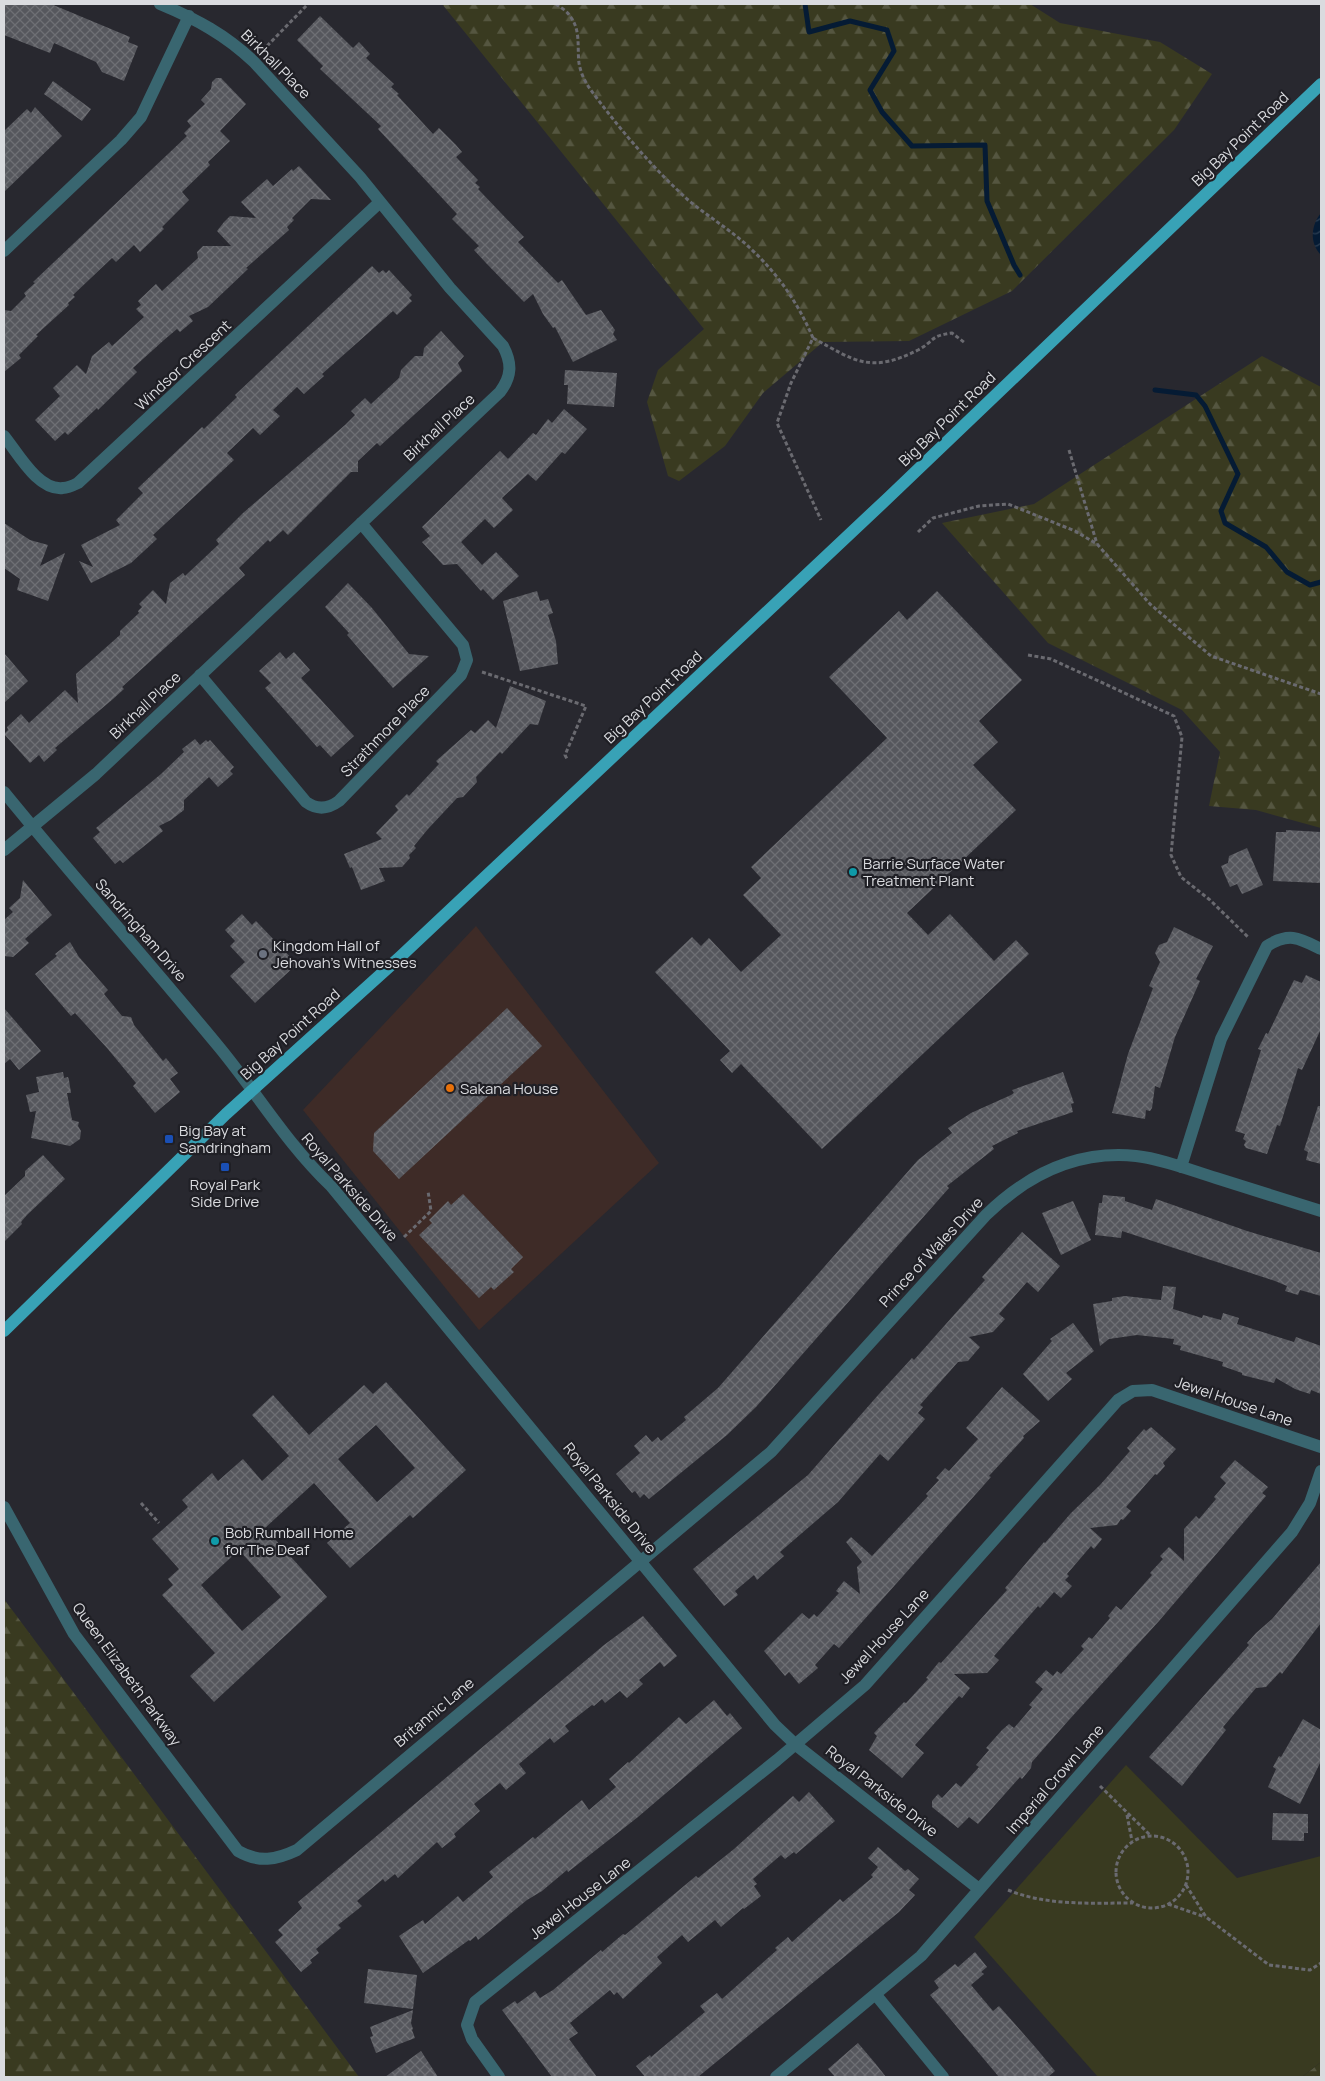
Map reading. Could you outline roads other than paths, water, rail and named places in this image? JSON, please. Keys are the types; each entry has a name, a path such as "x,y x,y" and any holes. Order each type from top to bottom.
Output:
{"main road":[{"name":"Big Bay Point Road","path":"4,1331 252,1090 400,957 882,504 1321,84"}],"street":[{"name":"Birkhall Place","path":"4,850 96,774 500,392 508,382 510,371 509,357 503,346 450,288 334,148 254,62 227,38 188,16 160,4"},
{"path":"4,250 121,140 141,117 188,16"},
{"name":"Windsor Crescent","path":"4,436 38,478 50,487 63,488 78,483 90,474 380,202"},
{"name":"Strathmore Place","path":"200,675 306,802 315,807 324,808 339,801 461,675 467,660 462,644 361,523"},
{"name":"Sandringham Drive","path":"4,792 168,985 252,1090"},
{"path":"1181,1167 1221,1039 1267,946 1292,936 1321,949"},
{"name":"Royal Parkside Drive","path":"252,1090 283,1133 331,1186 775,1725 796,1745 979,1889"},
{"name":"Prince of Wales Drive","path":"640,1560 771,1452 1006,1196 1030,1179 1052,1168 1105,1155 1137,1156 1181,1167 1321,1210"},
{"name":"Jewel House Lane","path":"499,2077 472,2040 467,2025 475,2002 796,1745 865,1684 1118,1400 1133,1391 1152,1390 1321,1447"},
{"name":"Imperial Crown Lane","path":"776,2077 922,1956 1292,1532 1310,1504 1321,1471"},
{"name":"Queen Elizabeth Parkway","path":"4,1507 74,1634 238,1851"},
{"name":"Britannic Lane","path":"238,1851 250,1858 266,1860 281,1857 297,1850 640,1560"},
{"path":"876,1995 943,2077"}],"water":[{"path":"1321,213 1321,255 1313,240 1313,228"}],"waterway":[{"path":"805,4 809,32 850,21 887,30 894,51 870,90 882,112 912,146 985,145 987,201 1020,275"},
{"path":"1155,390 1196,395 1205,406 1238,474 1221,511 1225,523 1266,547 1287,572 1310,585 1321,582"}],"place":[{"name":"Barrie Surface Water Treatment Plant","path":"853,872"},
{"name":"Kingdom Hall of Jehovah's Witnesses","path":"263,954"},
{"name":"Sakana House","path":"450,1088"},
{"name":"Big Bay at Sandringham","path":"169,1139"},
{"name":"Royal Park Side Drive","path":"225,1167"},
{"name":"Bob Rumball Home for The Deaf","path":"215,1541"}]}
